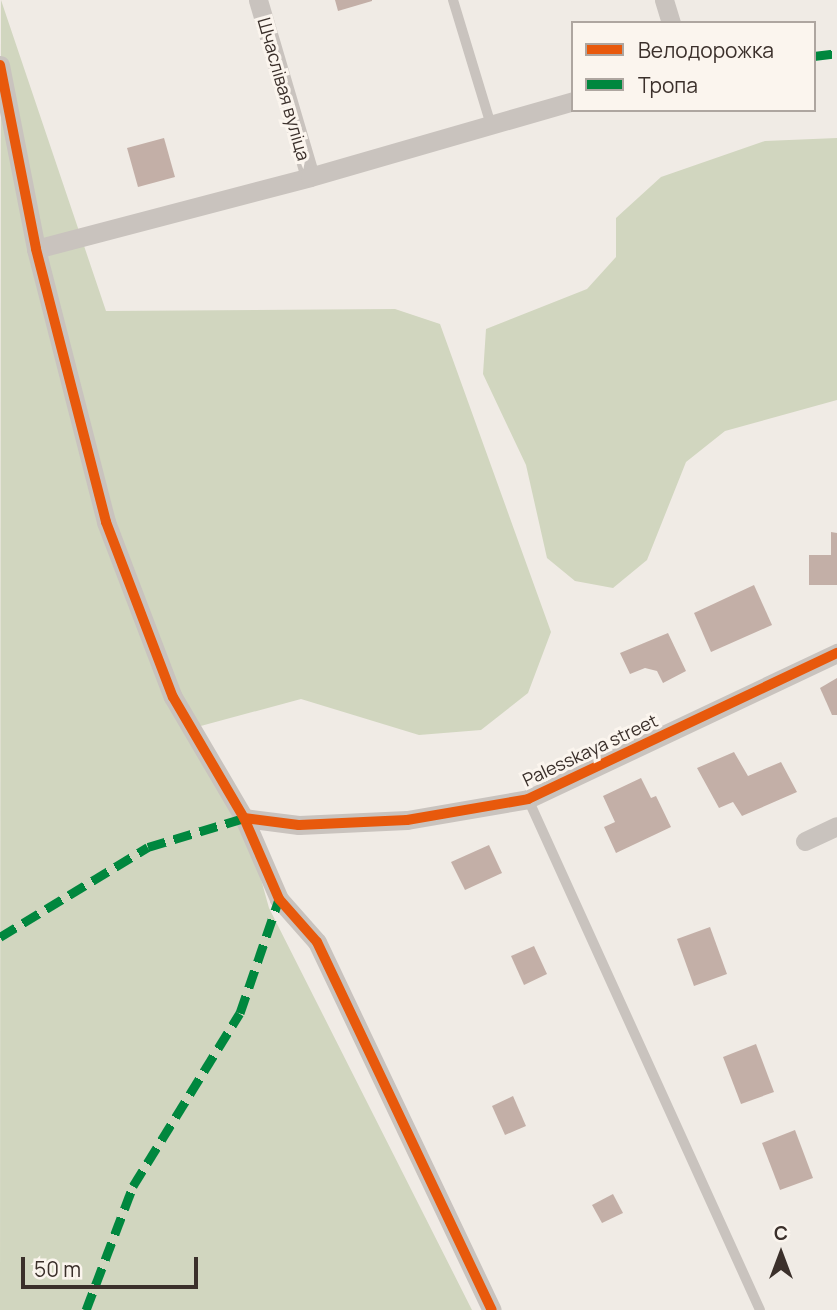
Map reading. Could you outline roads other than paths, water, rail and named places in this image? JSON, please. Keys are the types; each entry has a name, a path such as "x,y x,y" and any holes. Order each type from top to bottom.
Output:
{"street":[{"name":"Шчаслівая вуліца","path":"258,0 310,177"},
{"path":"664,0 670,21"},
{"path":"0,65 36,248 106,522 173,697 244,818 279,899 317,942 492,1310"},
{"path":"36,248 310,177 571,102"},
{"name":"Palesskaya street","path":"244,818 299,825 407,820 528,799 837,653"},
{"path":"805,841 837,827"}],"lane":[{"path":"453,0 491,125"},
{"path":"528,799 760,1310"}]}
